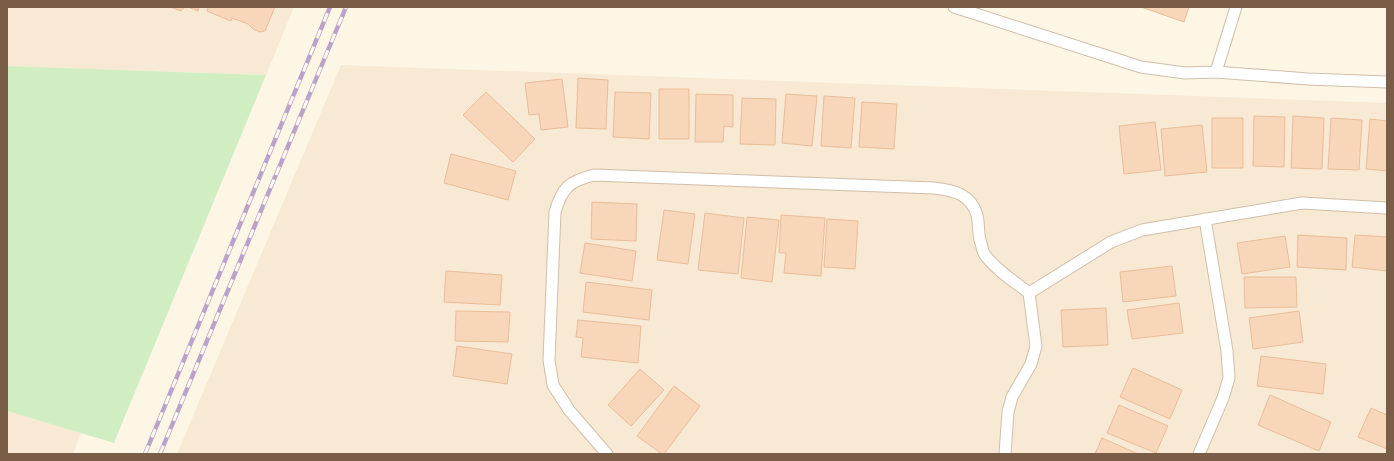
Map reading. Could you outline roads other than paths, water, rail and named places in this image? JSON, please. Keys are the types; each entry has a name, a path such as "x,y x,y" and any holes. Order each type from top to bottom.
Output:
{"lane":[{"path":"954,7 1141,68 1185,74 1216,72 1308,79 1387,82"},
{"path":"1216,72 1236,7"},
{"path":"607,454 569,410 553,385 549,360 555,212 560,196 568,185 580,178 594,175 950,190 964,195 970,201 977,215 979,236 984,254 1029,293 1036,346 1031,364 1012,397 1004,454"},
{"path":"1029,293 1111,242 1142,230 1302,203 1387,208"},
{"path":"1199,454 1223,398 1229,378 1227,351 1205,219"}],"railway":[{"path":"145,454 330,7"},
{"path":"276,175 346,7"},
{"path":"160,454 275,177"}]}
